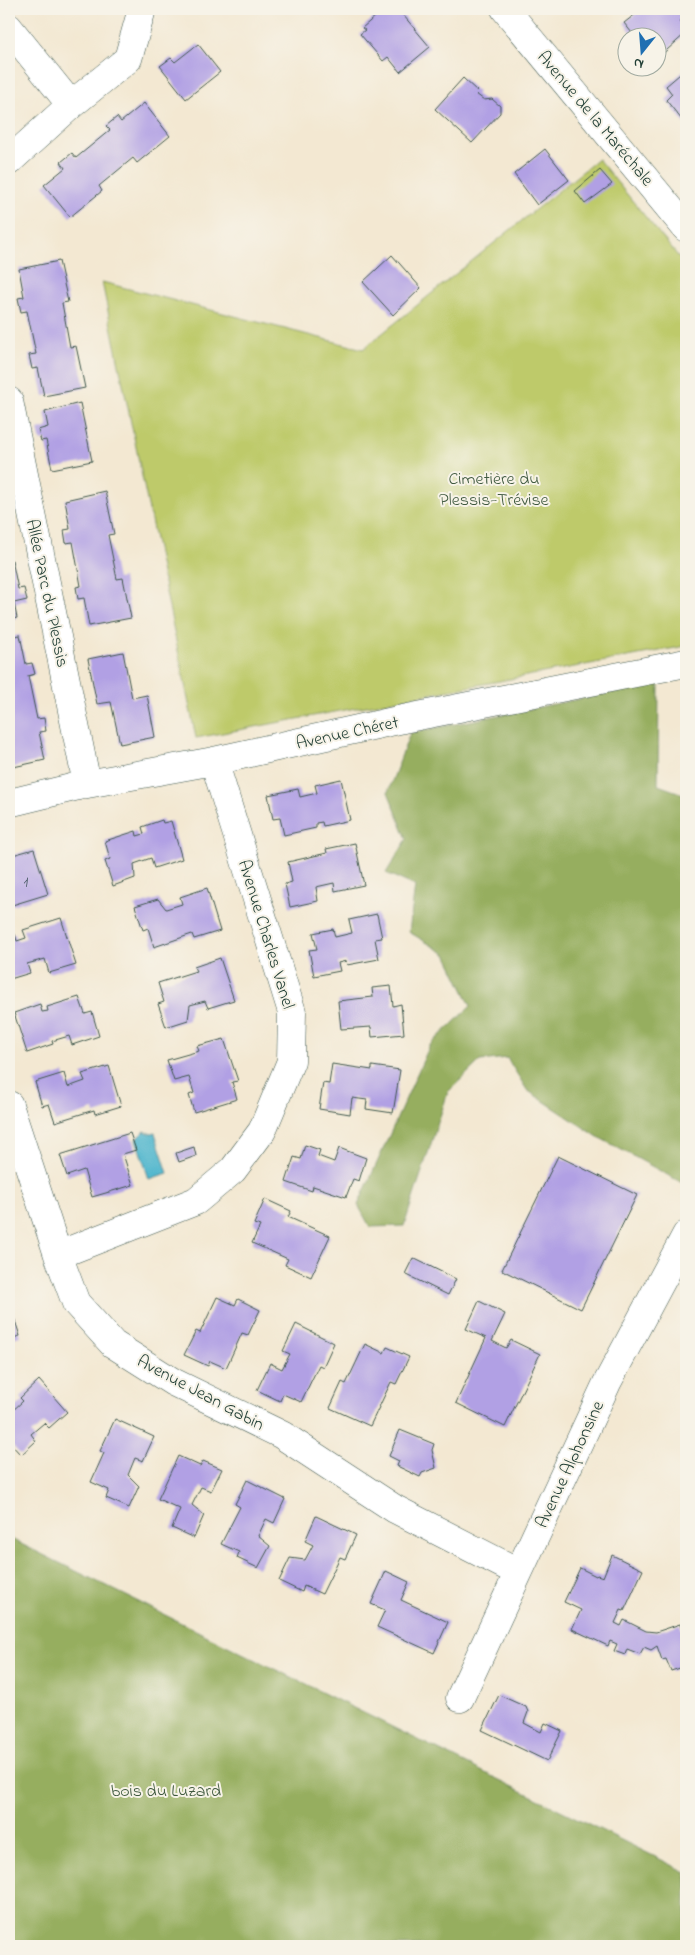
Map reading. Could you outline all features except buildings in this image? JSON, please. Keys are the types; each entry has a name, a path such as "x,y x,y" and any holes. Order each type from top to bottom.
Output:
{"street":[{"path":"9,161 71,105 128,58 142,9"},
{"name":"Avenue de la Maréchale","path":"505,9 686,228"},
{"path":"9,28 71,105"},
{"name":"Allée Parc du Plessis","path":"9,401 87,784"},
{"name":"Avenue Chéret","path":"9,803 87,784 214,760 403,719 686,663"},
{"name":"Avenue Charles Vanel","path":"58,1254 196,1200 233,1170 262,1131 291,1061 292,1012 214,760"},
{"name":"Avenue Jean Gabin","path":"9,1105 76,1303 113,1344 173,1382 282,1435 395,1509 518,1572"},
{"name":"Avenue Alphonsine","path":"460,1698 606,1383 686,1235"}],"green space":[{"name":"Cimetière du Plessis-Trévise","path":"598,159 686,266 686,646 196,738 102,282 363,349"},
{"path":"659,683 658,785 686,795 686,1185 598,1137 527,1090 507,1058 480,1061 448,1092 404,1226 370,1227 358,1205 430,1045 471,1006 446,954 409,932 415,886 386,873 407,839 388,792 410,733"},
{"name":"bois du Luzard","path":"9,1538 686,1872 686,1946 9,1946"}],"water":[{"path":"144,1131 152,1134 155,1133 168,1173 149,1179 136,1139"}]}
